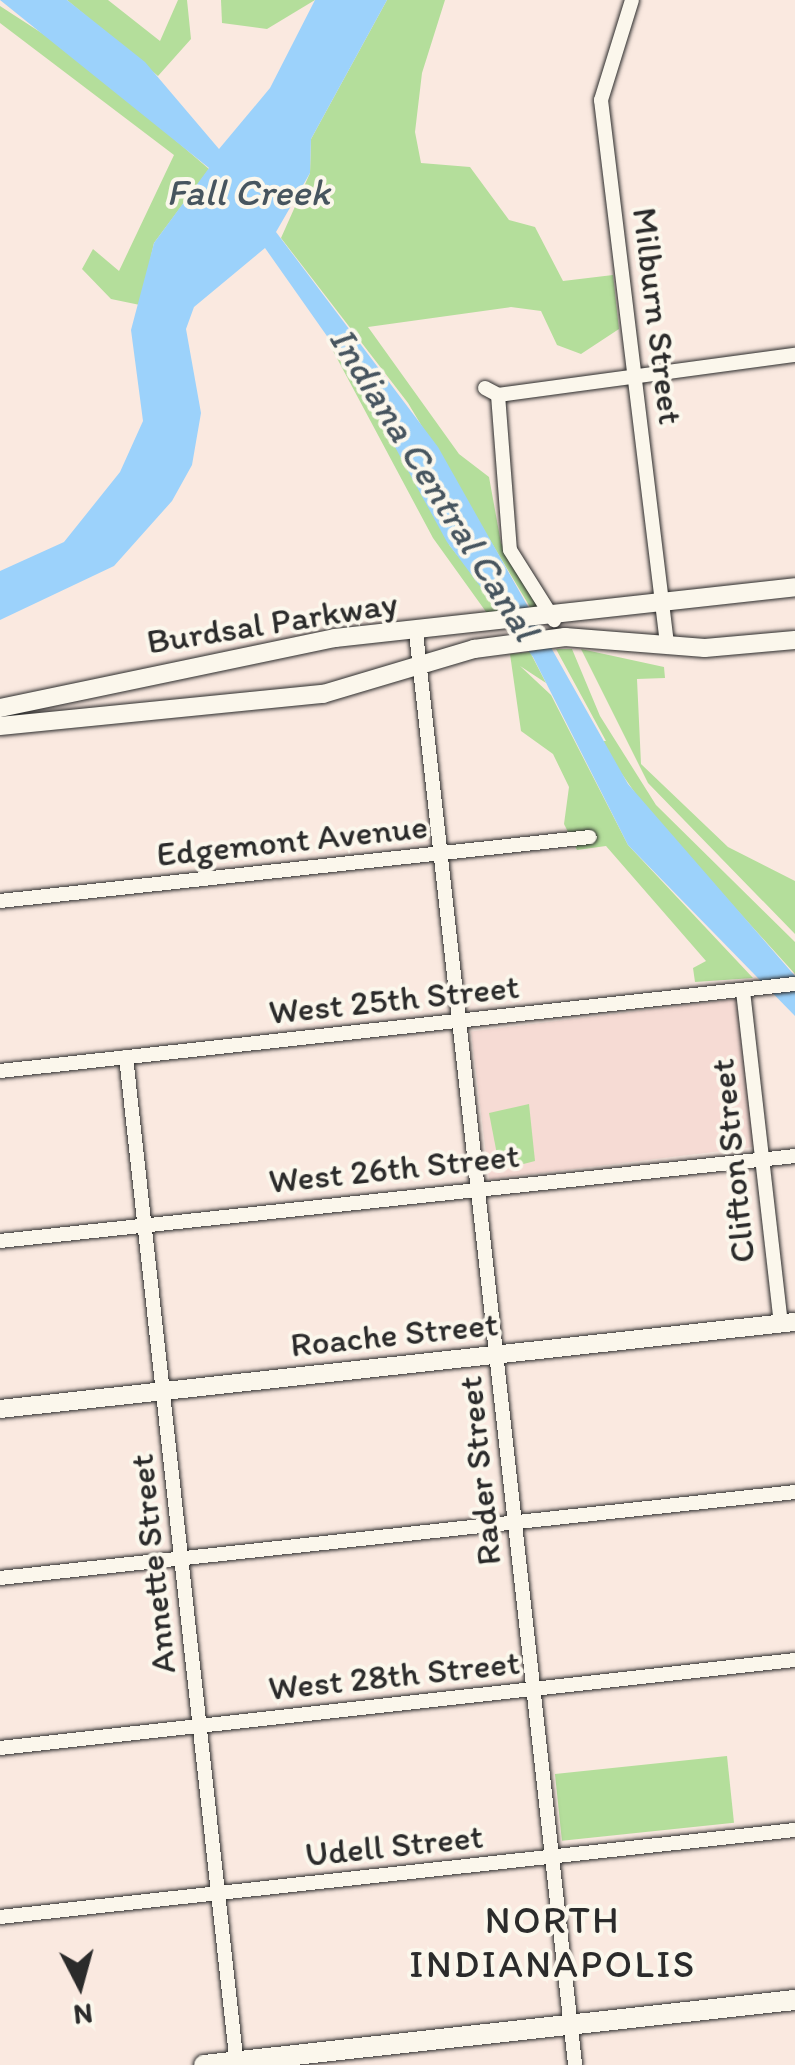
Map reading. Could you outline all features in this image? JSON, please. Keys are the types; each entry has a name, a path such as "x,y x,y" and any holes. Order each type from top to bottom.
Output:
{"main road":[{"path":"204,2065 795,2000"}],"street":[{"name":"Milburn Street","path":"632,0 601,100 667,644"},
{"path":"548,621 510,550 491,391 795,356"},
{"name":"Burdsal Parkway","path":"499,639 548,621 663,600 795,587"},
{"name":"Burdsal Parkway","path":"0,708 188,664 416,632 499,639 565,637 667,644 795,640"},
{"name":"Rader Street","path":"416,632 575,2065"},
{"path":"0,726 323,694 420,667 499,639"},
{"name":"Edgemont Avenue","path":"0,901 590,837"},
{"name":"West 25th Street","path":"0,1071 795,984"},
{"name":"Clifton Street","path":"747,990 762,1160 788,1323"},
{"name":"Annette Street","path":"126,1057 237,2063"},
{"name":"West 26th Street","path":"0,1241 795,1156"},
{"name":"Roache Street","path":"0,1409 788,1323"},
{"path":"0,1578 795,1492"},
{"name":"West 28th Street","path":"0,1748 795,1660"},
{"name":"Udell Street","path":"0,1917 795,1830"}],"shaded area":[{"path":"736,999 754,1147 489,1179 471,1032"}],"green space":[{"path":"67,0 108,0 160,41 178,0 187,0 191,39 158,76"},
{"path":"221,0 315,0 267,29 222,23"},
{"path":"387,0 445,0 422,73 415,132 421,163 470,167 509,220 535,227 563,281 613,275 619,329 581,354 557,345 541,311 511,307 368,327 459,454 489,477 501,543 540,607 533,612 408,403 281,238 310,173 311,139"},
{"path":"0,6 77,56 209,169 154,243 140,305 111,299 82,269 93,249 119,271 174,155 0,23"},
{"path":"332,349 391,434 450,546 505,615 489,616 433,538"},
{"path":"556,649 572,649 600,716 656,805 795,942 795,974 649,813 599,741 606,741"},
{"path":"581,649 664,667 665,678 637,679 641,764 728,847 795,881 795,934 648,783"},
{"path":"530,652 546,683 520,666 551,695 628,845 753,978 695,982 693,968 706,961 606,846 577,850 564,824 569,787 553,754 521,731 510,654"},
{"path":"529,1104 535,1161 500,1170 489,1113"},
{"path":"727,1756 734,1823 562,1841 555,1774"}],"water":[{"path":"0,0 67,0 145,62 219,149 270,88 315,0 387,0 311,139 310,173 276,232 438,447 628,784 795,976 795,1016 628,845 533,657 447,542 360,383 265,248 194,307 186,329 201,413 192,465 172,501 114,566 0,620 0,571 64,542 120,472 143,421 131,330 154,243 209,168"}],"district":[{"name":"NORTH INDIANAPOLIS","path":"553,1943"}],"water label":[{"name":"Fall Creek","path":"248,193"},
{"name":"Indiana Central Canal","path":"434,484"}]}
